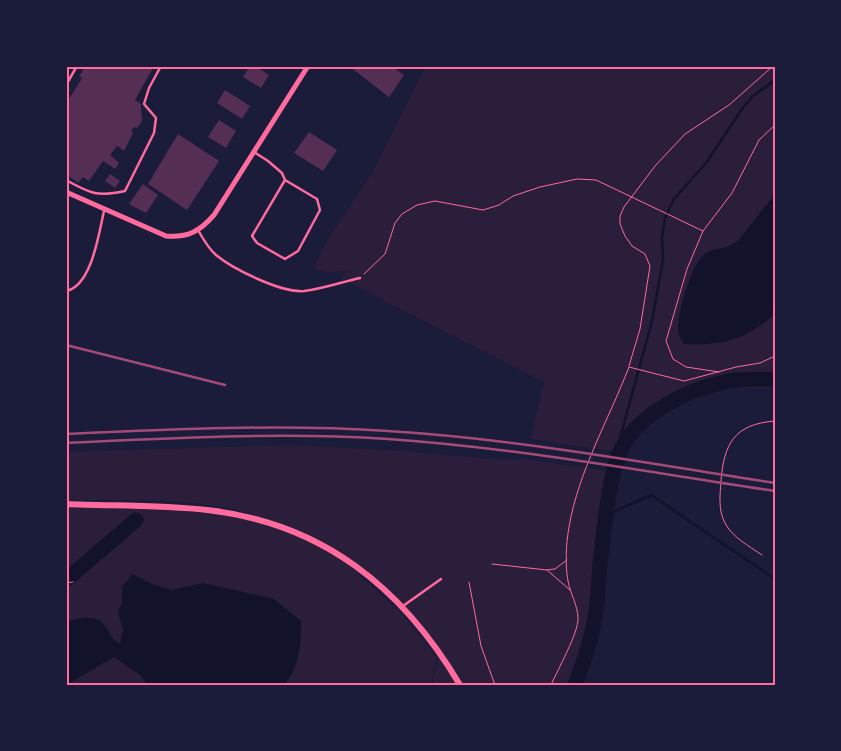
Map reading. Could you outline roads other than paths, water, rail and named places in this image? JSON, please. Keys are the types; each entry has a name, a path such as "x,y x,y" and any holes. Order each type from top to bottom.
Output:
{"street":[{"path":"66,192 166,236 180,237 191,235 214,214 308,66"},
{"path":"66,504 207,510 268,522 325,546 376,580 403,606 440,653 460,685"}],"lane":[{"path":"66,85 77,66"},
{"path":"66,180 84,191 104,196 125,191 154,133 156,118 144,104 149,88 161,66"},
{"path":"254,152 282,173 285,180 318,199 320,210 298,251 285,258 257,242 252,236 285,180"},
{"path":"66,291 76,287 86,274 105,209"},
{"path":"198,230 207,244 224,261 271,284 290,290 304,291 360,278"},
{"path":"403,606 441,580"}],"waterway":[{"path":"617,449 652,321 663,260 662,237 665,218 674,199 706,163 742,109 753,96 775,80"},
{"path":"575,685 588,647 596,615 600,564 612,477 619,454 627,440 637,427 651,415 681,397 698,390 735,380 775,379"},
{"path":"607,515 651,495 775,579"},
{"path":"66,580 136,520"}],"railway":[{"path":"66,345 225,385"},
{"path":"66,434 267,428 388,431 534,446 775,483"},
{"path":"66,443 267,436 388,439 534,454 775,491"}]}
